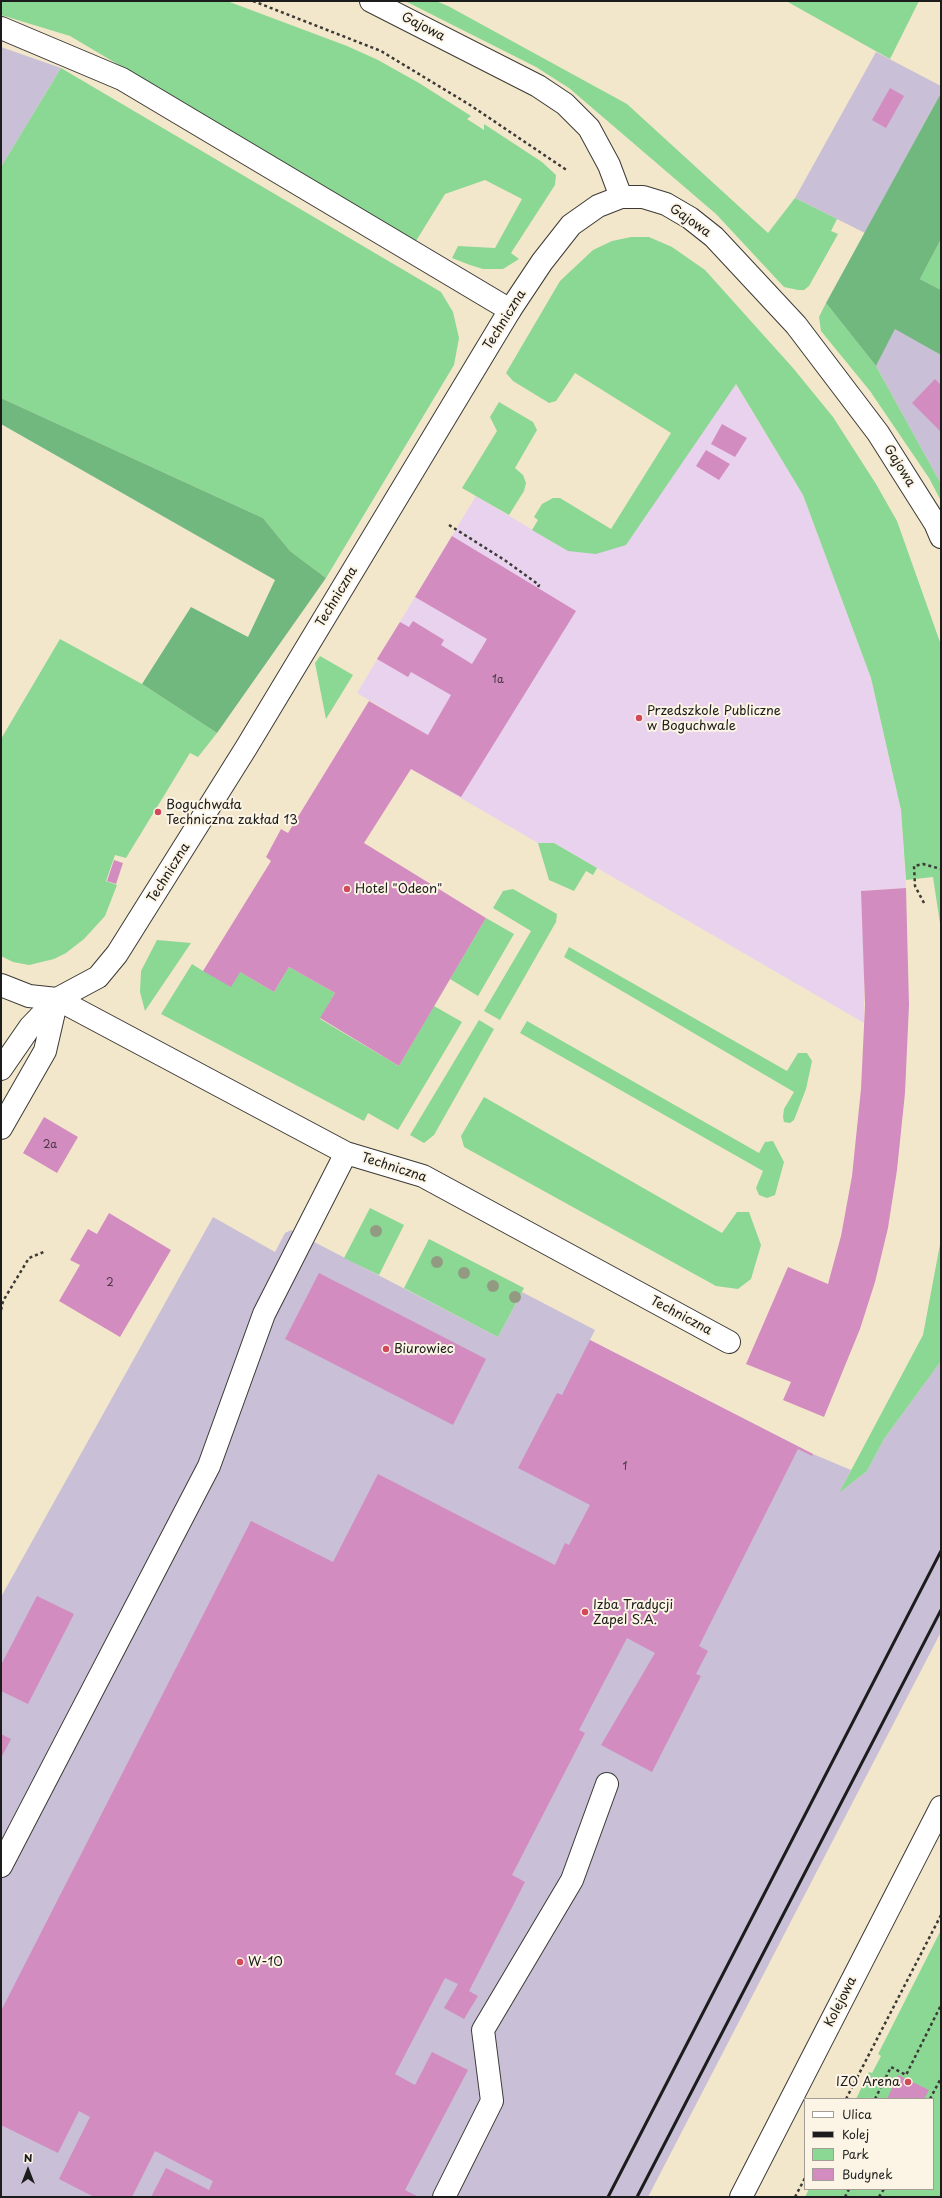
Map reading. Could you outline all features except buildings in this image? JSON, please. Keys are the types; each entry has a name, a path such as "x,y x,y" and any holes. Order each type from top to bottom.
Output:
{"street":[{"name":"Gajowa","path":"371,1 538,86 565,104 589,128 609,165 620,197 643,197 666,204 690,218 719,242 796,325 878,433 934,523 941,537"},
{"path":"1,28 122,79 510,310"},
{"name":"Techniczna","path":"57,999 98,977 136,925 246,748 510,310 542,262 571,225 598,206 620,197"},
{"name":"Techniczna","path":"1,984 29,996 57,999 346,1153 423,1176 729,1342"},
{"path":"1,1068 30,1027 57,999"},
{"path":"1,1128 45,1051 57,999"},
{"path":"1,1866 208,1466 264,1314 346,1153"},
{"path":"444,2197 492,2101 483,2030 572,1880 607,1784"},
{"name":"Kolejowa","path":"740,2197 941,1807"}],"path":[{"path":"253,1 381,51 470,105 568,171"},
{"path":"449,525 506,561 539,585 538,588"},
{"path":"924,903 915,886 914,866 923,864 941,869"},
{"path":"1,1310 3,1301 29,1258 46,1251"},
{"path":"847,2098 941,1915"},
{"path":"876,2098 891,2067 906,2075 941,2006"},
{"path":"931,2098 941,2078"},
{"path":"796,2197 804,2180"}],"shaded area":[{"path":"1,47 61,68 1,167"},
{"path":"876,52 941,86 941,93 865,233 795,198"},
{"path":"895,328 941,355 941,484 876,366"},
{"name":"Przedszkole Publiczne w Boguchwale","path":"735,383 803,495 871,678 901,810 906,888 861,891 864,948 864,1023 554,843 538,843 411,769 428,735 357,693 476,496 568,551 626,545"},
{"path":"213,1217 275,1252 285,1233 291,1230 498,1337 522,1292 595,1330 590,1340 813,1454 851,1470 840,1492 867,1471 884,1439 941,1361 941,1632 648,2197 1,2197 1,1597"}],"green space":[{"path":"1,1 227,1 347,46 378,60 419,83 471,116 467,119 484,130 484,124 542,162 556,175 555,185 511,253 519,259 503,269 483,269 470,265 452,258 458,246 495,248 522,199 485,180 445,194 416,241 70,36 1,15"},
{"path":"405,1 436,1 448,6 627,104 768,233 795,198 837,219 831,231 838,234 809,286 804,290 784,287 716,214 569,88 536,67"},
{"path":"786,1 919,1 890,59"},
{"path":"61,68 441,292 453,312 459,338 454,365 326,578 290,551 263,518 1,398 1,167"},
{"path":"941,93 941,239 920,279 941,290 941,355 895,329 876,366 826,303"},
{"path":"631,237 649,237 672,247 705,270 793,368 833,417 876,484 897,521 941,645 941,930 933,877 906,880 901,810 871,678 803,495 736,384 626,545 596,554 568,551 532,530 538,520 534,517 542,504 553,498 560,498 611,529 671,433 575,373 556,401 549,403 513,381 506,373 560,281 593,250 612,241"},
{"path":"941,239 941,290 920,279"},
{"path":"826,303 876,366 941,484 941,501 929,478 870,391 821,331 819,317"},
{"path":"1,398 263,518 290,551 326,578 217,733 142,684 191,607 248,637 275,580 1,424"},
{"path":"499,402 533,422 537,430 515,468 523,475 526,483 524,491 509,515 462,488 497,431 490,417"},
{"path":"60,639 142,684 217,733 198,757 190,753 126,858 115,855 106,881 117,885 105,916 84,939 66,953 54,959 29,965 13,962 1,956 1,739"},
{"path":"320,656 353,675 326,719 315,663"},
{"path":"538,843 554,843 597,868 593,875 586,871 574,891 549,880"},
{"path":"513,889 557,914 556,922 500,1020 484,1011 531,931 493,908 503,891"},
{"path":"486,918 514,934 478,996 450,979"},
{"path":"157,940 191,943 145,1011 140,992 141,971"},
{"path":"569,947 787,1071 798,1053 807,1053 812,1061 806,1089 794,1120 790,1123 784,1122 783,1117 784,1109 794,1092 564,957"},
{"path":"192,964 203,971 240,972 274,992 289,967 335,993 320,1019 399,1066 434,1006 462,1022 398,1130 368,1113 364,1121 161,1014"},
{"path":"479,1020 494,1029 434,1135 424,1143 410,1135"},
{"path":"527,1021 759,1153 765,1142 773,1141 784,1162 775,1195 767,1198 759,1195 756,1188 763,1171 520,1033"},
{"path":"484,1097 722,1233 737,1212 749,1212 761,1245 751,1279 738,1289 716,1286 464,1147 461,1136"},
{"path":"370,1208 404,1225 379,1275 344,1258"},
{"path":"429,1239 524,1288 498,1337 404,1288"},
{"path":"941,1239 941,1361 884,1439 867,1471 839,1493 923,1335"},
{"name":"IZO Arena","path":"941,1930 941,2197 805,2197 808,2190 934,2190 934,2098 856,2098 869,2072 872,2073 881,2056 878,2054"}],"railway":[{"path":"608,2197 941,1551"},
{"path":"637,2197 941,1610"}],"place":[{"name":"Przedszkole Publiczne w Boguchwale","path":"639,718"},
{"name":"Boguchwała Techniczna zakład 13","path":"158,812"},
{"name":"Hotel \"Odeon\"","path":"347,889"},
{"name":"Biurowiec","path":"386,1349"},
{"name":"Izba Tradycji Zapel S.A.","path":"585,1612"},
{"name":"W-10","path":"240,1962"},
{"name":"IZO Arena","path":"908,2082"}]}
